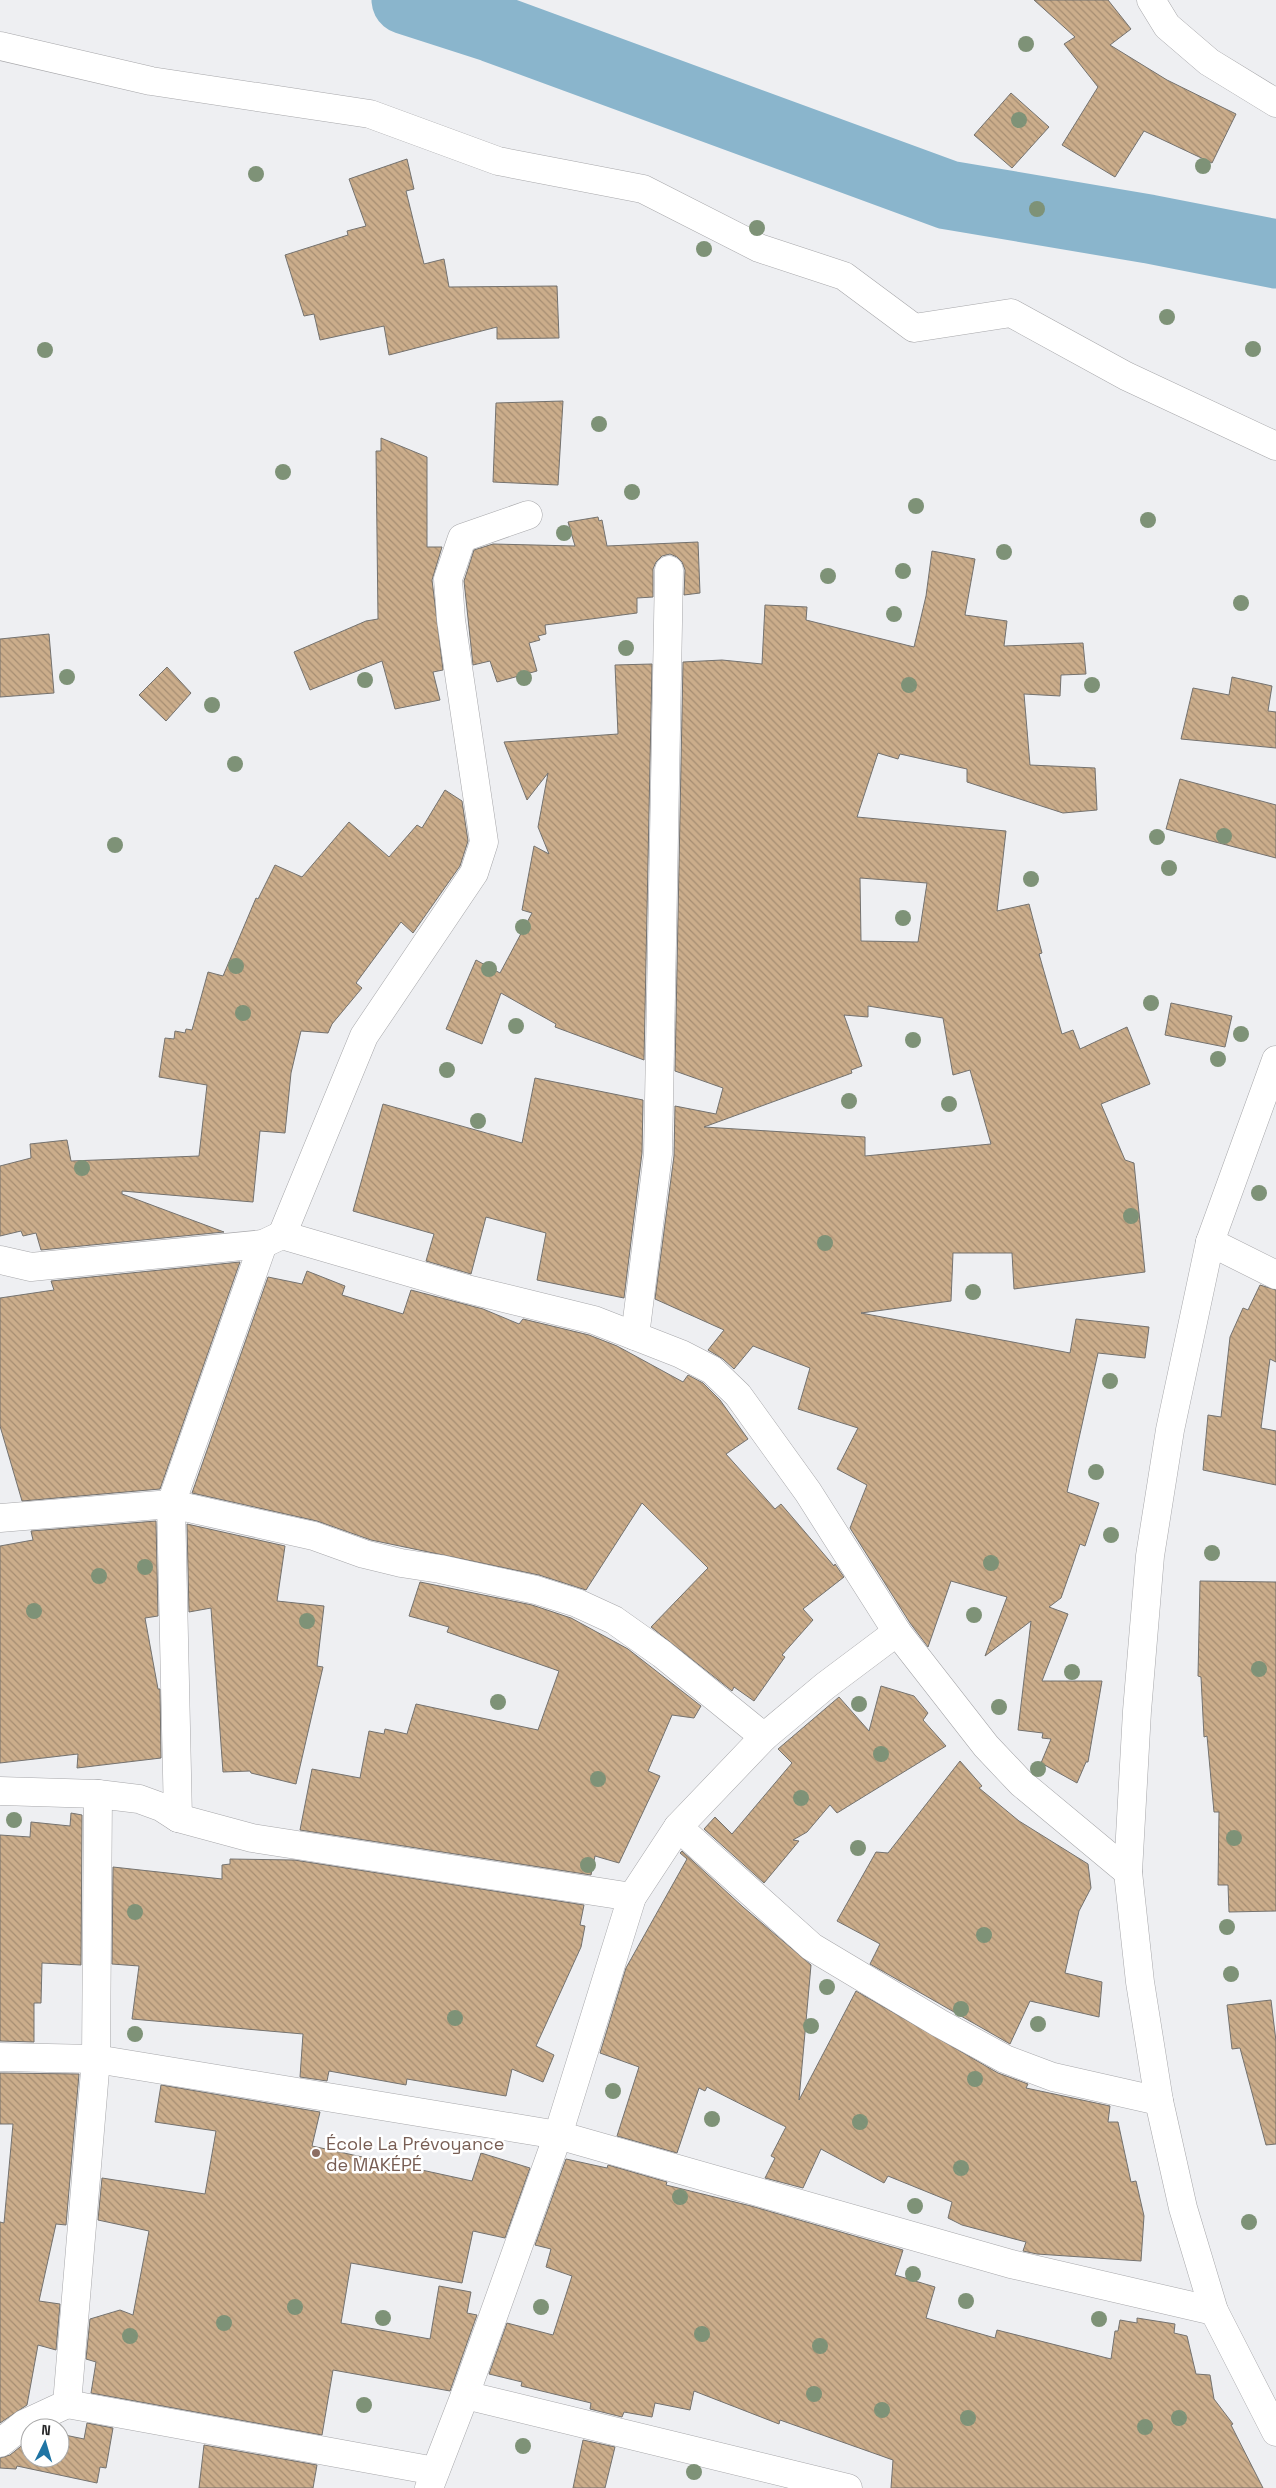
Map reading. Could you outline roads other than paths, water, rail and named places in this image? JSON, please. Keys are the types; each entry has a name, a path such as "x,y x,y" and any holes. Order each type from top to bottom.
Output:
{"street":[{"path":"1151,0 1167,26 1209,62 1276,102"},
{"path":"0,46 151,81 370,114 498,161 643,189 759,248 844,276 914,328 1011,314 1126,376 1276,446"},
{"path":"178,1818 171,1504 273,1239 364,1036 474,873 484,842 451,620 448,579 462,538 528,515"},
{"path":"635,1336 658,1154 669,570"},
{"path":"1276,1060 1210,1242 1170,1430 1150,1556 1128,1872 1140,1982 1159,2101 1183,2208 1214,2311 1276,2432"},
{"path":"0,1260 31,1266 273,1239 467,1290 594,1320 681,1354 712,1370 738,1395 808,1492 897,1632 986,1746 1021,1783 1128,1872"},
{"path":"1210,1242 1276,1275"},
{"path":"0,1518 171,1504 314,1536 364,1554 400,1563 440,1569 536,1590 577,1602 614,1620 662,1654 764,1737"},
{"path":"0,2443 24,2424 67,2404 432,2480 465,2395 558,2136 632,1897 678,1827 764,1737 825,1686 897,1632"},
{"path":"0,1791 98,1794 139,1799 161,1807 178,1818 252,1838 632,1897"},
{"path":"67,2404 96,2059 98,1794"},
{"path":"678,1827 812,1947 939,2023 1005,2059 1053,2077 1159,2101"},
{"path":"0,2056 96,2059 558,2136 1012,2264 1214,2311"},
{"path":"465,2395 848,2488"}],"waterway":[{"path":"406,0 493,28 948,195 1149,229 1276,254"}],"place":[{"name":"École La Prévoyance de MAKÉPÉ","path":"316,2153"}]}
